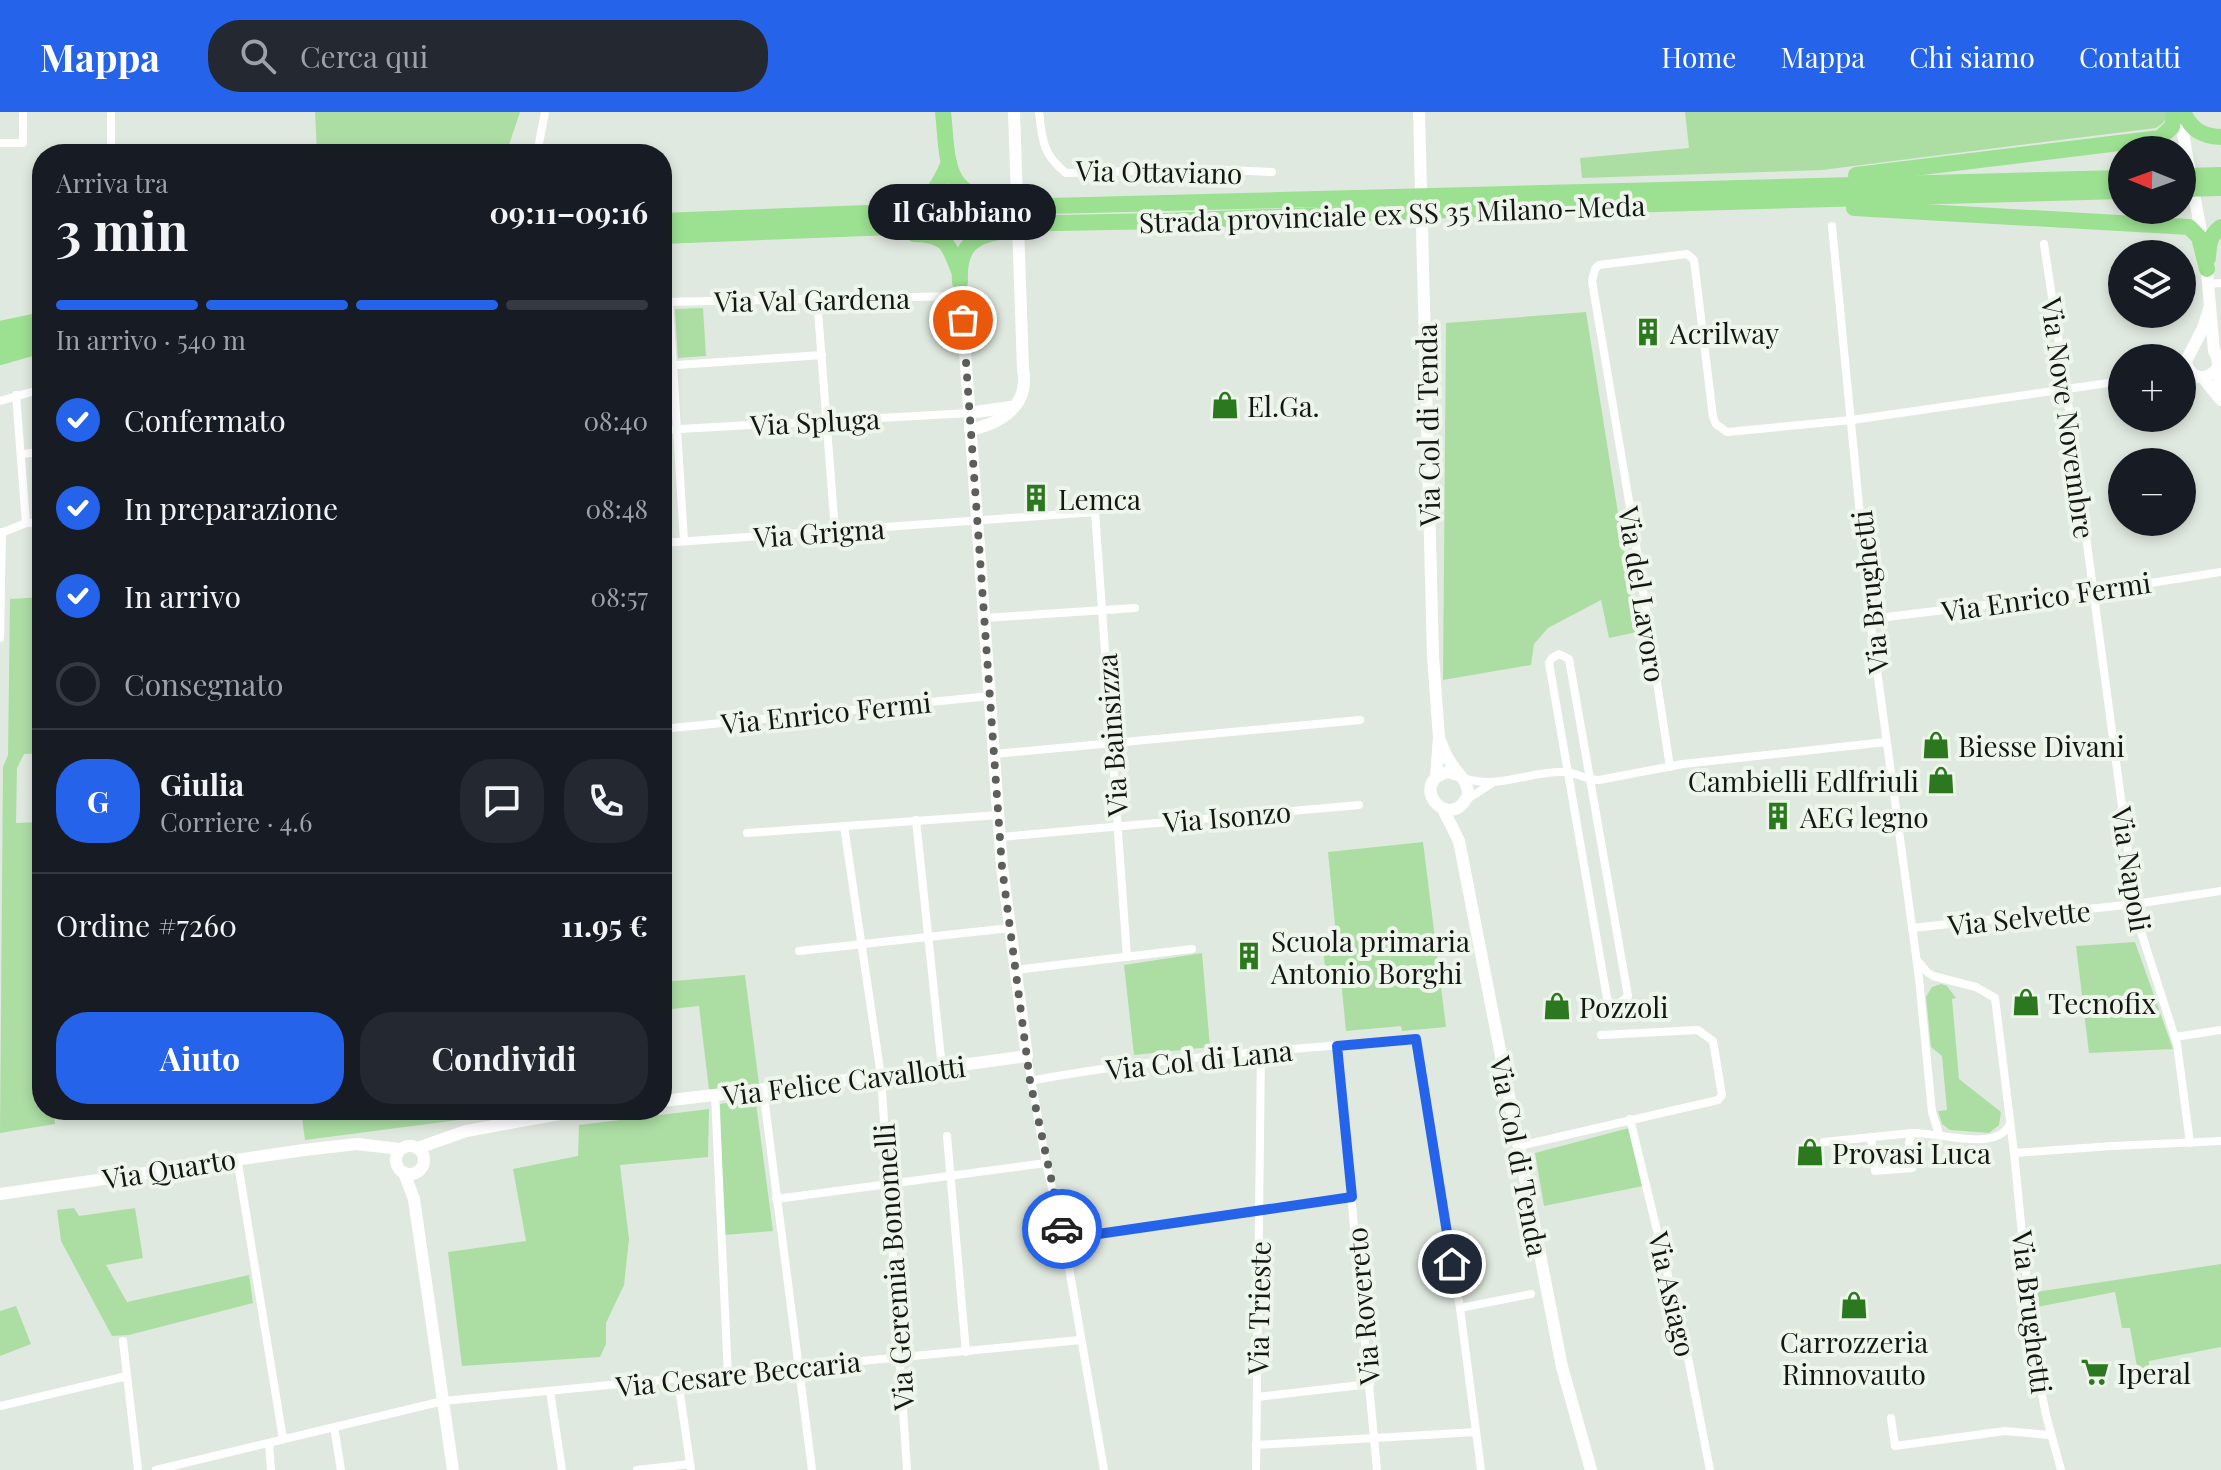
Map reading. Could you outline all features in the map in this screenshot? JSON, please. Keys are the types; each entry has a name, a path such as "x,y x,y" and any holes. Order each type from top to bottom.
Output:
{"highway":[{"path":"943,112 949,163 958,185 968,194 980,198 1036,199 1048,206"},
{"path":"1766,186 2160,138 2172,127 2179,112 2193,129 2205,136 2221,137"},
{"path":"846,213 860,205 920,201 938,188 949,163"},
{"path":"2196,176 2221,175"},
{"name":"Strada provinciale ex SS 35 Milano-Meda","path":"672,221 1048,206 2108,178"},
{"path":"2196,189 2221,188"},
{"name":"Strada provinciale ex SS 35 Milano-Meda","path":"672,236 2108,191"},
{"path":"1797,201 1854,208 2189,227 2199,237 2211,277"},
{"path":"961,284 964,251 977,237 1003,231 1044,231 1064,222"},
{"path":"874,227 891,234 937,236 951,250 961,284"},
{"path":"2211,277 2209,241 2221,227"},
{"path":"0,329 32,322"},
{"path":"0,342 32,333"},
{"path":"0,357 32,348"}],"street":[{"path":"0,143 23,143 23,112"},
{"path":"111,112 111,144"},
{"path":"539,144 545,112"},
{"path":"970,430 999,419 1017,405 1026,385 1014,112"},
{"name":"Via Ottaviano","path":"1039,112 1043,141 1052,162 1066,173 1201,169 1272,172"},
{"name":"Via Col di Tenda","path":"1419,112 1433,656 1439,738 1436,777 1432,782 1431,795 1443,809 1459,841 1562,1367 1591,1470"},
{"path":"2179,112 2211,277 2214,351 2219,360 2217,369 2221,387"},
{"name":"Via Brughetti","path":"1832,226 1870,619 1916,957 1932,1112 1939,1134"},
{"name":"Via Nove Novembre","path":"2044,244 2093,592"},
{"name":"Via del Lavoro","path":"1670,767 1593,274 1599,265 1687,254 1694,260 1713,417 1721,429 1727,432 1852,420"},
{"path":"961,284 1000,837 1015,970 1030,1081 1064,1239 1104,1470"},
{"name":"Via Val Gardena","path":"672,302 817,298 961,284"},
{"path":"817,298 835,531"},
{"path":"2194,344 2210,306"},
{"path":"2196,350 2204,345 2214,351"},
{"path":"673,365 822,355"},
{"path":"672,357 684,541"},
{"path":"2196,375 2217,369"},
{"path":"2196,379 2221,400"},
{"path":"1852,420 2108,384"},
{"path":"0,401 32,391"},
{"path":"16,395 26,523"},
{"path":"969,413 1017,405"},
{"name":"Via Spluga","path":"672,430 969,413"},
{"path":"21,454 32,453"},
{"name":"Via Grigna","path":"672,542 1095,512"},
{"name":"Via Bainsizza","path":"1095,512 1127,957"},
{"path":"0,638 1,533 32,523"},
{"name":"Via Enrico Fermi","path":"1870,619 2093,592 2221,572"},
{"name":"Via Napoli","path":"2093,592 2135,904 2146,950 2175,1037 2190,1143"},
{"path":"984,618 1135,608"},
{"path":"1559,654 1569,659 1628,996 1617,1005 1607,998 1568,773 1549,663 1559,654"},
{"name":"Via Enrico Fermi","path":"672,728 990,696"},
{"path":"994,754 1360,720"},
{"name":"Via Col di Tenda","path":"1439,738 1450,763 1462,776 1468,789 1459,841"},
{"path":"1436,777 1448,772 1492,783 1568,773 1591,780 1670,767 1886,742"},
{"path":"1443,809 1456,808 1492,783"},
{"name":"Via Isonzo","path":"1000,837 1359,805"},
{"path":"747,833 999,815"},
{"path":"916,820 942,1068"},
{"name":"Via Geremia Bonomelli","path":"844,826 881,1076 907,1470"},
{"name":"Via Selvette","path":"1912,928 2135,904 2221,891"},
{"path":"799,951 1010,928"},
{"path":"1015,970 1192,949"},
{"path":"1916,957 1933,976 1925,981 1920,991"},
{"name":"Via Brughetti","path":"1933,976 1976,987 1995,998 2034,1355 2050,1435 2061,1470"},
{"path":"1519,1146 1718,1100 1723,1092 1713,1041 1698,1030 1601,1035"},
{"path":"2175,1037 2221,1030"},
{"name":"Via Col di Lana","path":"1030,1081 1082,1071 1261,1051 1416,1039 1460,1308"},
{"name":"Via Rovereto","path":"1337,1046 1377,1470"},
{"name":"Via Trieste","path":"1256,1470 1261,1051"},
{"name":"Via Felice Cavallotti","path":"672,1100 1027,1056"},
{"path":"763,1089 812,1470"},
{"path":"715,1095 728,1376"},
{"name":"Via Brughetti","path":"1924,1132 1932,1112"},
{"name":"Via Asiago","path":"1630,1119 1689,1363 1710,1470"},
{"path":"453,1470 410,1161 445,1138 527,1120"},
{"path":"1986,1141 2004,1133 2009,1126"},
{"path":"1824,1142 1924,1132 2001,1144 2014,1153 2221,1141"},
{"path":"1871,1137 1875,1171 1912,1168 1909,1142 1912,1133"},
{"path":"947,1136 966,1352"},
{"name":"Via Quarto","path":"0,1194 237,1158 357,1144 410,1161"},
{"path":"237,1158 283,1439"},
{"path":"776,1199 1046,1163"},
{"path":"1064,1239 1352,1197"},
{"path":"1481,1470 1460,1308 1531,1294"},
{"name":"Via Cesare Beccaria","path":"156,1470 443,1401 1080,1340"},
{"path":"123,1341 138,1470"},
{"path":"0,1406 127,1376"},
{"path":"637,1470 691,1467 678,1380"},
{"path":"1257,1397 1370,1384"},
{"path":"550,1391 562,1470"},
{"path":"1891,1418 1895,1446 2005,1431 2050,1435"},
{"path":"334,1427 341,1470"},
{"path":"1256,1445 1476,1432"},
{"path":"269,1443 271,1470"}],"green space":[{"path":"315,112 520,112 509,144 317,144"},
{"path":"1685,112 2168,112 2163,123 2156,128 1822,170 1582,178 1580,158 1689,148"},
{"path":"703,308 706,356 678,358 675,309"},
{"path":"1586,312 1637,632 1609,638 1601,600 1548,628 1534,644 1531,665 1443,680 1446,323"},
{"path":"32,598 32,754 24,754 17,768 16,823 32,822 32,1120 55,1120 55,1124 0,1133 3,767 8,755 10,599"},
{"path":"1423,842 1446,1027 1402,1031 1401,1026 1346,1031 1341,980 1326,979 1322,937 1336,935 1328,852"},
{"path":"2135,942 2173,1049 2089,1053 2076,946"},
{"path":"1202,953 1210,1047 1134,1055 1124,965"},
{"path":"745,975 759,1084 709,1090 699,1006 672,1009 672,981"},
{"path":"1947,986 1956,998 1952,999 1959,1079 2001,1112 1999,1125 1989,1133 1950,1130 1942,1124 1938,1111 1947,1110 1942,1056 1931,1047 1926,997 1932,987"},
{"path":"751,1099 756,1103 773,1231 724,1235 720,1104"},
{"path":"709,1109 708,1157 620,1165 629,1239 624,1285 606,1323 606,1344 600,1357 462,1366 448,1252 526,1241 513,1169 578,1156 579,1125 620,1120 672,1120 672,1114"},
{"path":"302,1120 458,1120 305,1140"},
{"path":"1629,1128 1643,1186 1544,1206 1535,1153"},
{"path":"74,1208 79,1216 135,1208 143,1258 106,1265 127,1302 249,1275 253,1303 129,1335 112,1336 61,1241 57,1210"},
{"path":"2221,1264 2221,1347 2149,1361 2149,1370 2138,1372 2130,1328 2122,1328 2115,1292 2037,1307 2036,1292"},
{"path":"16,1306 31,1344 0,1356 0,1311"}],"way so far":[{"path":"963,320 1002,867 1030,1081 1062,1229"}],"place":[{"name":"Il Gabbiano","path":"963,320"},
{"name":"Acrilway","path":"1648,332"},
{"name":"El.Ga.","path":"1225,405"},
{"name":"Lemca","path":"1036,498"},
{"name":"Biesse Divani","path":"1936,745"},
{"name":"Cambielli Edlfriuli","path":"1941,780"},
{"name":"AEG legno","path":"1778,816"},
{"name":"Scuola primaria Antonio Borghi","path":"1249,956"},
{"name":"Tecnofix","path":"2026,1002"},
{"name":"Pozzoli","path":"1557,1006"},
{"name":"Provasi Luca","path":"1810,1152"},
{"name":"Carrozzeria Rinnovauto","path":"1854,1305"},
{"name":"Iperal","path":"2095,1372"}],"route":[{"path":"1062,1229 1064,1239 1352,1197 1337,1046 1416,1039 1452,1264"}]}
